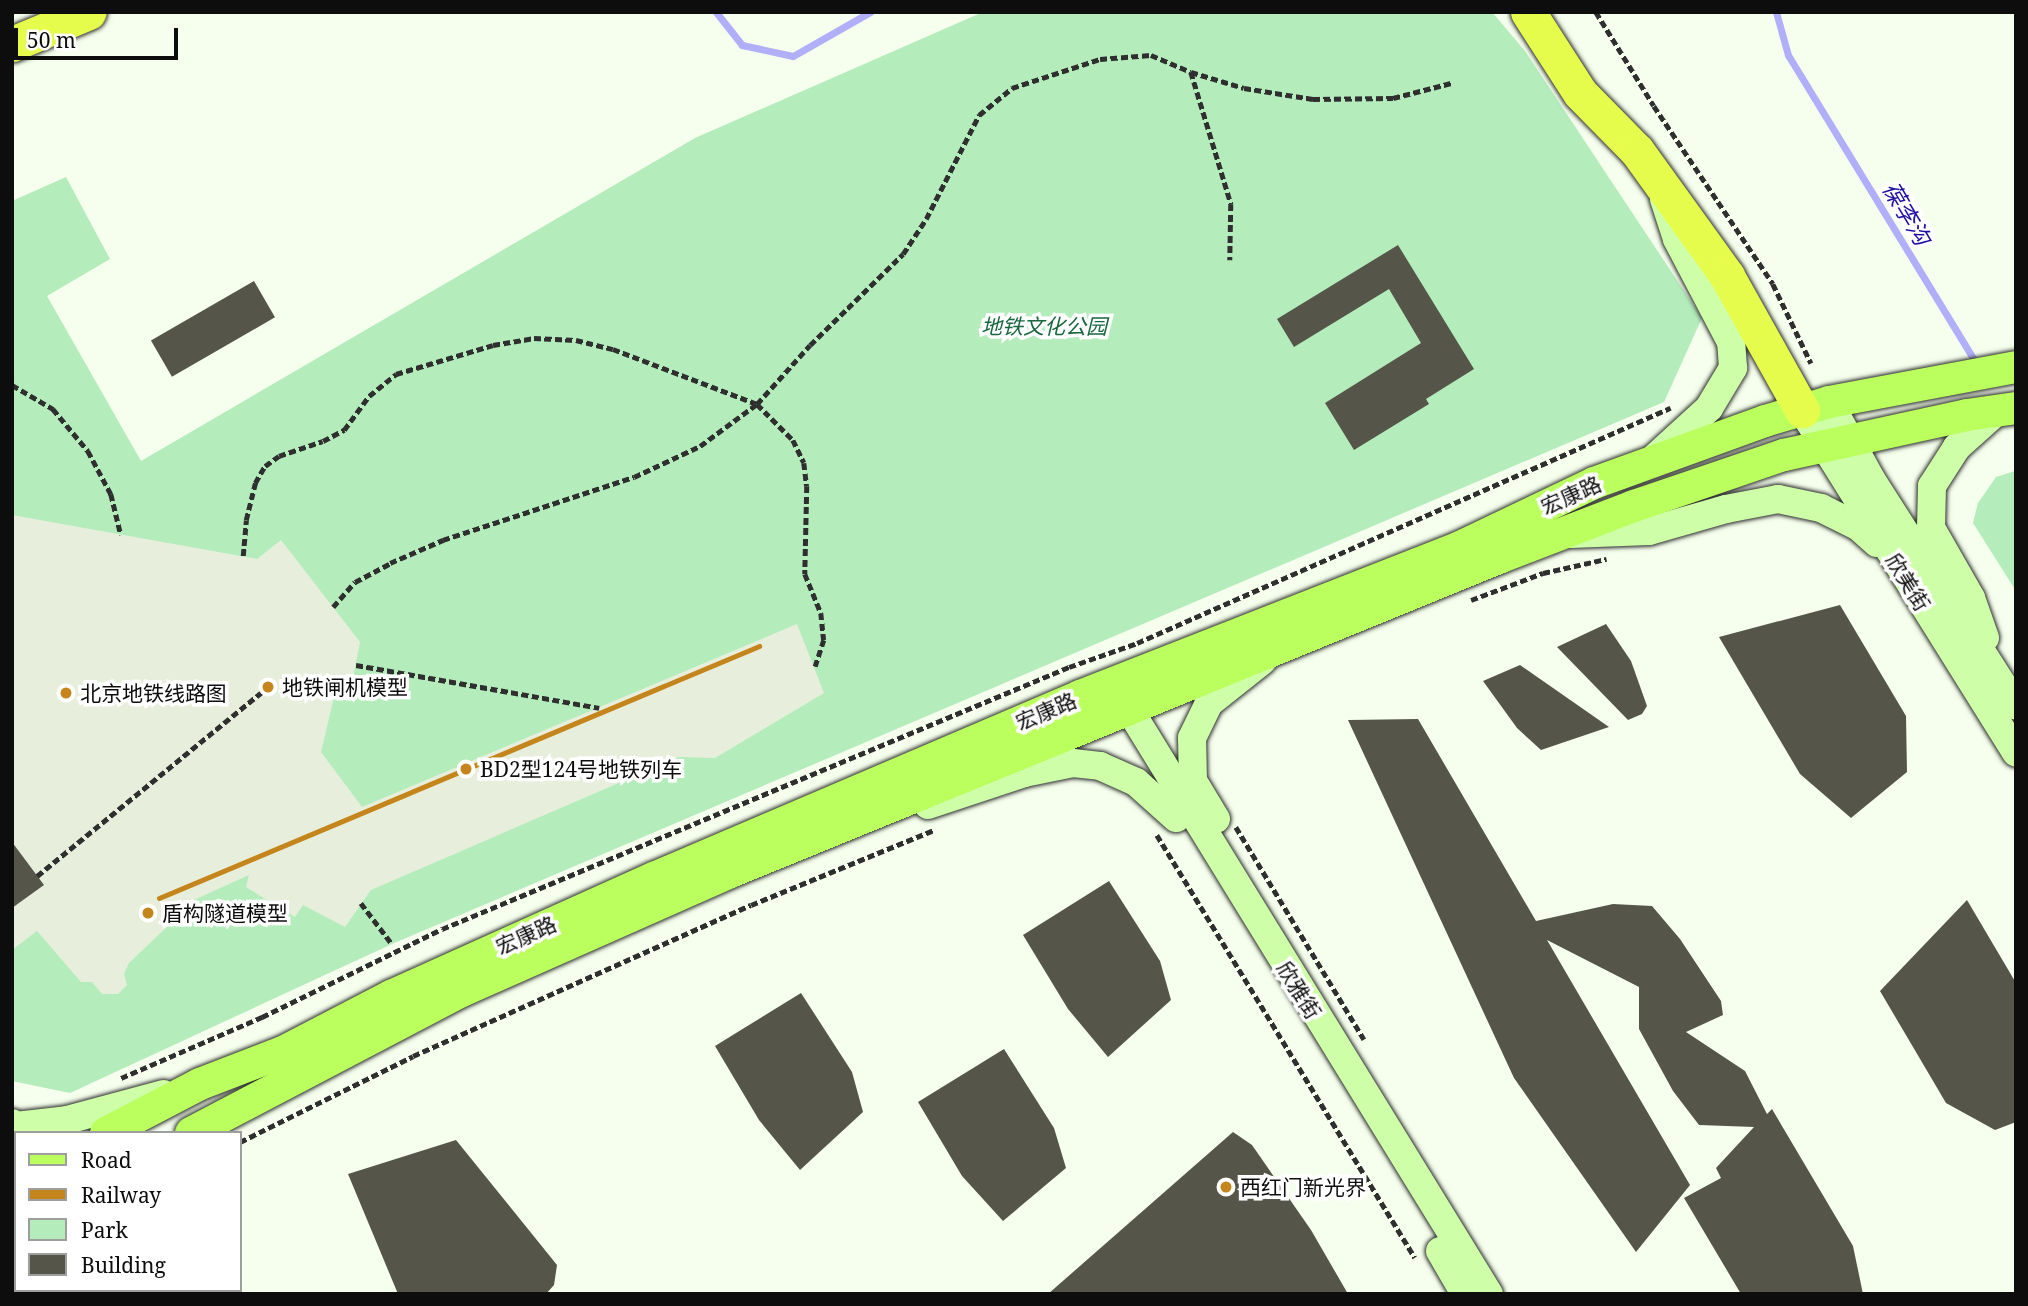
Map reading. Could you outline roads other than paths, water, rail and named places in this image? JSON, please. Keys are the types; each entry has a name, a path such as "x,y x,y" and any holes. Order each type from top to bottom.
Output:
{"highway":[{"path":"12,44 89,12"},
{"path":"1528,12 1580,93 1637,151 1816,406"}],"main road":[{"path":"1647,464 1709,408 1733,368 1731,342 1677,239 1658,180"},
{"name":"宏康路","path":"195,1131 462,991 728,873 834,830 1115,699 1460,547 1594,483 1816,406 2012,367"},
{"name":"欣美街","path":"1816,406 1838,442 1890,555 2016,753"},
{"path":"1993,412 1957,447 1932,486 1931,528 1971,598 2008,695"},
{"name":"宏康路","path":"110,1131 200,1084 283,1052 391,996 654,878 1115,699 1279,648 1560,535 1772,459 1838,442 1993,412"},
{"name":"欣美街","path":"1838,442 1871,479 2008,695"},
{"path":"1560,535 1649,531 1726,509 1777,499 1821,508 1859,527 1890,555"},
{"path":"1268,940 1241,862 1193,780 1192,738 1209,702 1279,648"},
{"name":"欣雅街","path":"1115,699 1164,822 1465,1294"},
{"name":"欣雅街","path":"1115,699 1489,1294"},
{"path":"834,830 943,801 1024,773 1073,763 1100,766 1136,782 1164,822"},
{"path":"12,1124 16,1126 67,1120 200,1084"}],"waterway":[{"name":"葆李沟","path":"716,12 742,45 793,56 870,12"},
{"name":"葆李沟","path":"1776,12 1788,55 1977,365"}],"railway":[{"path":"159,898 759,646"}],"place":[{"name":"地铁闸机模型","path":"268,687"},
{"name":"北京地铁线路图","path":"66,693"},
{"name":"BD2型124号地铁列车","path":"466,769"},
{"name":"盾构隧道模型","path":"148,913"},
{"name":"西红门新光界","path":"1226,1187"}],"park label":[{"name":"地铁文化公园","path":"1044,326"}]}
